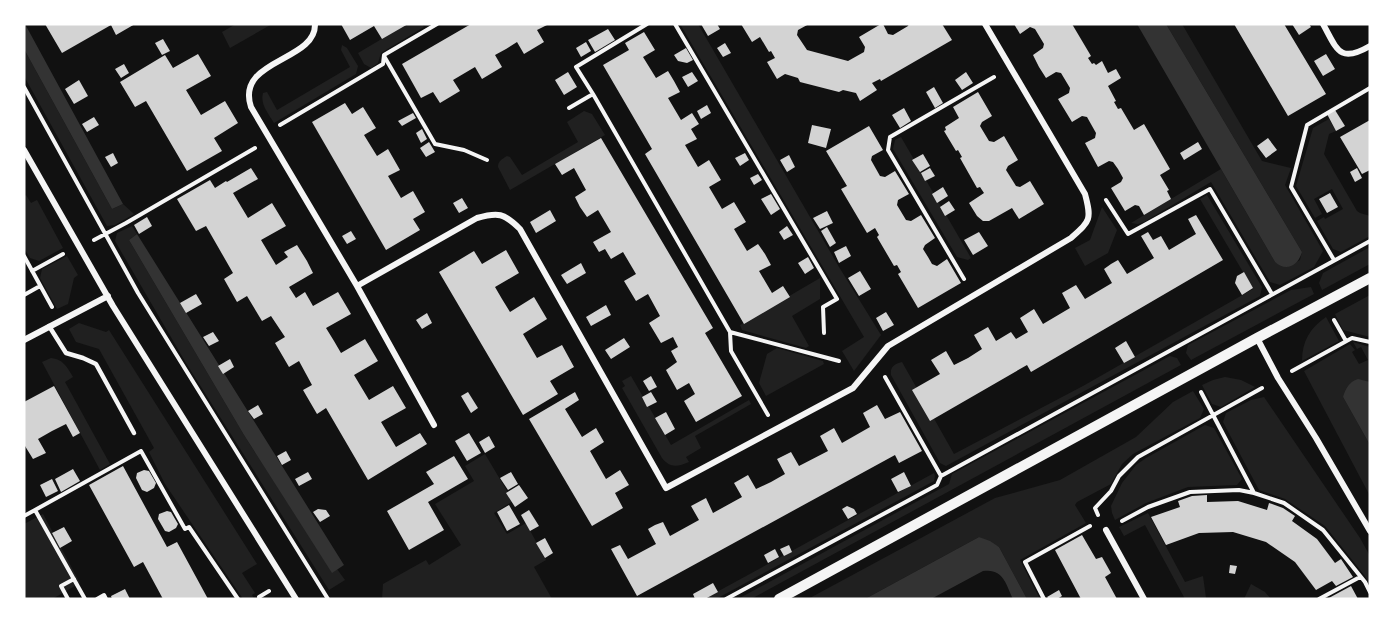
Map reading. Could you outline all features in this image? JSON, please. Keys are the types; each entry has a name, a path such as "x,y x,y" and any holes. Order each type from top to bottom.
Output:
{"street":[{"path":"315,24 313,36 307,44 256,76 248,97 251,107 357,286 434,425"},
{"path":"357,286 477,218 501,214 509,218 520,229 666,488 853,388 888,346 1071,238 1087,224 1089,209 1085,194 985,24"},
{"path":"1323,24 1338,50 1344,53 1352,54 1370,46"},
{"path":"24,150 113,306 296,599"},
{"path":"779,599 1370,278"},
{"path":"24,340 108,296"},
{"path":"1257,338 1278,378 1370,531"},
{"path":"1106,530 1144,599"}],"lane":[{"path":"49,326 66,353 96,364 134,434"}],"path":[{"path":"384,55 437,24"},
{"path":"647,24 576,67 730,332 731,351 776,429"},
{"path":"675,24 837,299 823,307 824,333"},
{"path":"266,132 383,64 384,55"},
{"path":"384,55 435,144 464,150 487,160"},
{"path":"974,296 888,150 890,137 1010,68"},
{"path":"24,87 144,302 328,599"},
{"path":"1334,260 1291,187 1307,125 1370,88"},
{"path":"569,108 593,94"},
{"path":"32,271 79,245 96,239 270,139"},
{"path":"1089,209 1107,200 1128,234 1210,189 1272,294"},
{"path":"726,599 937,485 941,476 1370,241"},
{"path":"24,256 59,321"},
{"path":"24,295 40,286"},
{"path":"730,332 839,361"},
{"path":"1370,342 1352,338 1138,457 1119,476 1111,491 1095,508 1106,530 1148,507 1190,492 1239,490 1254,493 1284,503 1323,530 1365,582 1370,592"},
{"path":"1177,346 1254,493"},
{"path":"876,361 941,476"},
{"path":"134,434 141,451 185,529 189,527 238,599"},
{"path":"24,516 141,451"},
{"path":"35,510 85,599"},
{"path":"1044,599 1024,562 1101,520"},
{"path":"1319,599 1360,577"},
{"path":"68,599 61,586 74,579"},
{"path":"260,599 258,597 268,591"},
{"path":"97,599 104,595 106,599"}],"shaded area":[{"path":"24,24 123,204 112,209 24,49"},
{"path":"236,24 272,24 230,48 222,32"},
{"path":"407,24 422,24 424,27 381,53 378,63 371,68 364,64 358,53"},
{"path":"680,24 698,24 881,335 854,371 842,351 864,337"},
{"path":"1137,24 1166,24 1302,252 1295,264 1283,267 1275,262"},
{"path":"1166,24 1182,24 1262,161 1291,168 1285,185 1323,251 1314,267 1280,285 1270,282 1211,182 1144,222 1131,223 1221,169 1275,262 1287,267 1300,260 1302,252"},
{"path":"342,45 347,48 358,66 356,74 274,123 264,105 263,93 267,92 277,110 350,67 341,50"},
{"path":"24,49 112,209 123,204 134,214 115,225 107,226 24,76"},
{"path":"584,111 592,114 605,135 510,190 498,167 501,160 507,156 510,157 522,175 578,142 567,122"},
{"path":"1329,119 1336,131 1329,134 1324,154 1357,211 1370,216 1370,236 1341,252 1333,249 1317,221 1343,209 1332,189 1314,199 1322,214 1315,218 1296,186 1313,128"},
{"path":"901,137 971,258 968,260 957,257 893,149 895,140"},
{"path":"26,195 31,203 37,200 63,248 39,261 30,258 24,248 24,197"},
{"path":"1207,195 1262,287 1260,296 946,466 940,463 891,375 893,366 902,362 954,454 1083,386 1253,289 1200,199"},
{"path":"1102,207 1117,230 1108,253 1085,266 1075,248 1090,240"},
{"path":"132,226 137,234 129,240 244,435 332,572 337,569 345,580 329,590 186,363 115,241 117,233"},
{"path":"137,234 344,565 332,573 244,435 129,240"},
{"path":"1370,247 1370,264 1322,290 1319,283 1323,273"},
{"path":"67,256 78,275 74,278 68,304 57,309 40,278 42,269"},
{"path":"820,278 820,299 792,316 809,346 806,348 742,330 740,325"},
{"path":"1311,287 1314,294 1191,360 1186,353 1188,345 1291,290"},
{"path":"1370,295 1370,337 1343,330 1335,314"},
{"path":"1326,317 1339,341 1302,361 1308,336"},
{"path":"79,323 106,332 109,330 257,564 242,573 255,593 252,595 254,599 243,599 165,484 149,452 154,448 99,349 76,342 69,329"},
{"path":"1353,342 1370,347 1370,382 1343,397 1370,445 1370,496 1304,371 1350,344 1355,350 1352,352 1359,364 1368,360 1361,347 1357,349"},
{"path":"777,348 823,361 824,364 766,396 759,383 767,354"},
{"path":"1170,356 1177,358 1181,365 751,599 738,599 949,484 952,474"},
{"path":"51,358 62,362 73,377 65,382 110,464 100,470 42,362"},
{"path":"631,376 671,445 749,400 751,404 695,436 701,448 686,457 689,462 677,466 671,465 662,458 622,388 625,386 622,381"},
{"path":"1225,377 1241,380 1255,387 1221,407 1212,404 1202,385"},
{"path":"1358,379 1370,382 1370,445 1343,397 1348,386"},
{"path":"1193,391 1204,409 1200,418 1133,454 1122,464 1111,484 1077,502 1075,505 1086,523 1020,560 1040,599 1027,599 999,547 979,537 865,599 808,599 995,498 1060,480 1136,437 1173,402"},
{"path":"1264,397 1360,538 1370,556 1370,585 1325,526 1285,499 1259,490 1223,422 1226,413 1251,400"},
{"path":"1205,425 1214,428 1242,479 1237,485 1188,487 1146,503 1115,520 1111,506 1122,483 1136,465"},
{"path":"485,454 513,501 494,513 507,534 526,523 546,560 534,567 552,599 382,599 383,584 426,560 429,565 461,545 435,504 474,481 465,466"},
{"path":"934,473 934,481 716,599 704,599"},
{"path":"1148,513 1185,582 1203,576 1206,598 1185,599 1145,525 1124,536 1119,527"},
{"path":"43,514 80,583 54,599 24,599 24,524"},
{"path":"979,537 999,547 1027,599 1013,599 1003,578 995,572 983,571 931,599 865,599"},
{"path":"1251,584 1265,592 1271,599 1244,599"}],"building":[{"path":"45,24 135,24 116,35 111,25 62,53"},
{"path":"341,24 408,24 382,39 374,26 350,40"},
{"path":"471,24 549,24 537,30 544,42 524,54 517,42 495,55 502,67 482,79 475,67 453,80 460,91 440,103 433,92 421,98 402,64"},
{"path":"701,24 717,24 720,29 708,36"},
{"path":"741,24 809,24 798,30 797,35 807,50 848,61 864,52 865,47 859,37 881,24 888,34 893,35 909,24 942,24 952,40 881,81 880,79 872,83 877,90 860,101 856,93 843,90 839,92 800,82 798,78 785,74 777,79 767,62 775,58 771,51 769,52 760,37 752,42"},
{"path":"1014,24 1072,24 1091,56 1088,58 1092,64 1096,65 1102,61 1108,73 1116,69 1121,78 1108,86 1116,101 1114,102 1118,109 1121,108 1134,130 1144,124 1170,169 1160,175 1169,190 1167,191 1171,199 1144,215 1139,206 1135,205 1125,211 1111,188 1123,178 1118,169 1113,162 1109,161 1098,167 1085,143 1095,138 1096,133 1087,117 1082,116 1072,122 1058,99 1069,93 1070,88 1061,73 1056,72 1046,78 1033,55 1043,48 1044,44 1035,29 1030,27 1020,34"},
{"path":"1234,24 1284,24 1326,94 1288,116"},
{"path":"1292,24 1309,24 1311,27 1299,35"},
{"path":"608,29 615,40 595,52 588,40"},
{"path":"644,32 655,50 643,57 656,78 668,71 680,92 668,98 681,120 692,113 699,124 691,129 697,139 685,145 698,167 709,160 721,180 709,187 722,209 734,202 746,222 734,229 747,251 758,244 765,254 771,265 759,271 772,293 783,286 790,297 744,324 645,154 652,149 603,65 629,50 625,43"},
{"path":"163,39 170,51 162,55 155,43"},
{"path":"586,42 591,51 581,57 576,48"},
{"path":"725,43 731,53 723,57 717,48"},
{"path":"686,48 693,60 687,63 678,61 674,55"},
{"path":"198,54 211,76 186,90 201,115 225,101 238,123 214,138 222,151 187,171 146,101 135,107 120,82 165,55 173,68"},
{"path":"1326,54 1335,69 1323,76 1314,61"},
{"path":"124,64 129,73 121,78 115,69"},
{"path":"568,72 577,87 564,95 555,80"},
{"path":"692,72 698,81 688,87 682,77"},
{"path":"966,72 973,83 962,90 955,80"},
{"path":"79,80 88,96 74,104 65,89"},
{"path":"934,87 943,103 935,108 926,92"},
{"path":"978,92 992,116 980,126 989,141 994,142 1004,136 1018,160 1006,170 1016,186 1020,187 1030,181 1044,204 1019,219 1012,208 989,221 983,221 977,216 969,203 984,193 980,187 977,188 958,150 956,151 944,131 945,127 959,118 953,107"},
{"path":"345,103 352,114 363,107 376,128 364,135 377,156 388,149 400,170 388,176 401,198 413,191 425,212 413,219 420,230 386,250 312,122"},
{"path":"707,105 711,113 701,119 697,111"},
{"path":"904,108 911,121 900,128 892,115"},
{"path":"1335,110 1345,126 1336,131 1327,114"},
{"path":"413,113 416,118 402,126 398,121"},
{"path":"94,117 99,125 87,132 82,124"},
{"path":"1370,120 1370,170 1362,174 1340,137"},
{"path":"812,125 831,129 826,148 808,143"},
{"path":"869,126 883,150 872,156 871,160 880,176 885,177 895,171 909,194 898,200 897,205 906,220 911,221 921,215 935,238 923,249 932,264 937,266 947,259 961,283 918,308 898,274 901,272 897,265 894,266 877,237 879,235 875,228 867,233 841,189 847,186 826,151"},
{"path":"422,129 427,139 421,143 416,133"},
{"path":"601,138 713,328 705,333 742,396 696,422 684,401 695,394 689,383 677,390 666,370 677,362 671,351 678,347 673,337 661,343 649,323 660,316 648,294 636,301 624,281 636,274 623,252 611,259 605,249 599,252 593,242 611,232 598,210 587,217 580,207 575,197 586,190 574,168 562,175 555,164"},
{"path":"1268,138 1277,150 1266,158 1257,146"},
{"path":"429,142 435,152 426,157 420,148"},
{"path":"1198,142 1202,149 1184,160 1180,153"},
{"path":"113,153 118,163 111,167 105,157"},
{"path":"745,153 749,160 740,166 735,158"},
{"path":"923,154 930,166 920,172 912,160"},
{"path":"789,155 795,167 787,172 780,160"},
{"path":"251,168 258,179 233,193 248,218 272,203 286,226 261,240 276,265 288,257 284,252 297,245 307,261 313,273 289,287 296,298 305,292 313,306 338,292 351,314 326,328 341,353 365,339 378,361 354,375 369,400 393,386 406,408 381,422 396,447 420,433 427,444 368,480 326,408 317,414 303,390 312,385 299,361 289,367 275,343 285,337 271,316 262,321 247,296 237,302 224,279 233,273 206,226 196,231 177,199 210,180 215,188"},
{"path":"930,168 935,176 925,181 921,173"},
{"path":"1357,168 1362,178 1355,182 1350,172"},
{"path":"758,174 762,180 754,185 750,178"},
{"path":"943,187 948,196 937,203 932,194"},
{"path":"1330,193 1338,207 1327,213 1319,199"},
{"path":"771,194 780,209 771,215 761,199"},
{"path":"462,198 468,208 459,213 453,203"},
{"path":"949,201 955,210 945,216 940,207"},
{"path":"550,210 556,221 536,233 530,222"},
{"path":"827,211 833,223 820,229 813,218"},
{"path":"1196,215 1223,260 1031,372 1027,365 930,421 912,390 940,374 931,360 946,351 954,365 968,358 982,349 974,335 988,327 996,341 1011,332 1016,339 1028,332 1020,318 1034,309 1043,324 1070,308 1062,293 1076,285 1085,299 1112,283 1104,269 1111,264 1118,260 1127,274 1154,258 1141,236 1148,232 1153,240 1161,236 1169,250 1196,234 1188,219"},
{"path":"147,217 152,226 139,234 134,225"},
{"path":"787,226 793,235 784,240 779,232"},
{"path":"827,227 836,243 830,247 821,231"},
{"path":"351,231 356,239 347,244 342,236"},
{"path":"979,232 988,246 973,255 964,240"},
{"path":"846,246 851,256 839,263 834,252"},
{"path":"506,250 519,273 495,287 510,312 534,297 547,319 523,334 537,358 562,345 574,367 550,381 558,394 523,415 439,272 474,251 482,264"},
{"path":"808,257 814,268 805,274 798,263"},
{"path":"581,263 586,273 567,284 561,275"},
{"path":"860,271 871,289 859,296 848,278"},
{"path":"1244,272 1253,288 1242,295 1235,283 1237,276"},
{"path":"196,294 202,304 186,313 180,303"},
{"path":"606,305 611,315 591,326 586,317"},
{"path":"886,312 894,325 883,331 876,318"},
{"path":"427,313 432,323 422,329 416,320"},
{"path":"213,332 219,341 209,346 203,337"},
{"path":"624,338 630,347 611,359 605,350"},
{"path":"1126,341 1135,357 1124,363 1115,348"},
{"path":"230,359 234,367 223,374 218,366"},
{"path":"651,376 657,387 649,391 643,381"},
{"path":"54,386 80,433 73,437 66,424 52,431 38,439 46,453 33,459 24,447 24,402"},
{"path":"468,392 478,408 471,413 461,396"},
{"path":"575,392 579,400 565,409 582,437 596,428 604,442 590,451 606,479 620,470 629,485 615,493 623,508 592,526 529,419"},
{"path":"651,392 657,402 647,407 642,397"},
{"path":"258,405 263,414 254,419 248,411"},
{"path":"877,405 885,419 900,412 922,451 899,463 895,455 637,596 611,549 620,545 628,559 656,544 648,529 655,525 663,522 670,536 699,520 691,506 706,498 713,513 742,497 734,483 748,475 756,489 771,482 785,474 777,459 791,452 799,466 828,451 820,436 834,428 842,443 870,427 863,413"},
{"path":"666,412 675,429 665,435 655,418"},
{"path":"469,433 481,453 467,461 455,441"},
{"path":"489,436 495,447 485,453 479,442"},
{"path":"286,451 291,460 282,465 277,456"},
{"path":"454,456 468,479 428,502 444,530 409,550 387,511 434,484 426,472"},
{"path":"123,466 167,547 177,542 208,599 163,599 143,562 134,567 89,485"},
{"path":"73,469 80,481 61,492 55,479"},
{"path":"144,470 149,471 156,483 154,488 147,492 142,490 136,478 137,473"},
{"path":"308,472 312,479 299,486 295,479"},
{"path":"511,472 518,484 508,490 500,478"},
{"path":"904,472 911,486 898,492 891,479"},
{"path":"52,479 58,491 46,497 40,485"},
{"path":"519,485 528,498 515,507 506,493"},
{"path":"1207,495 1207,502 1238,501 1267,510 1269,503 1283,508 1295,516 1292,521 1317,539 1335,563 1341,559 1353,577 1336,586 1332,581 1316,590 1295,562 1266,542 1233,532 1199,533 1166,545 1151,517 1180,507 1178,501 1192,496"},
{"path":"509,505 520,524 507,531 497,512"},
{"path":"847,506 854,509 857,514 848,519 842,509"},
{"path":"318,509 326,510 330,516 320,522 313,512"},
{"path":"529,510 539,526 530,531 521,515"},
{"path":"171,512 178,524 169,532 165,531 158,519 159,514"},
{"path":"64,527 72,541 60,548 52,533"},
{"path":"1082,535 1096,559 1102,557 1111,573 1105,577 1117,599 1081,599 1055,550"},
{"path":"545,538 553,553 545,558 536,543"},
{"path":"789,545 792,552 784,556 780,549"},
{"path":"775,549 779,557 768,563 764,555"},
{"path":"1230,565 1237,566 1235,574 1229,573"},
{"path":"713,583 718,592 705,599 695,599 693,594"},
{"path":"1351,586 1358,599 1327,599"},
{"path":"125,589 130,599 112,599 111,596"},
{"path":"1059,590 1062,596 1057,599 1047,597"}]}
